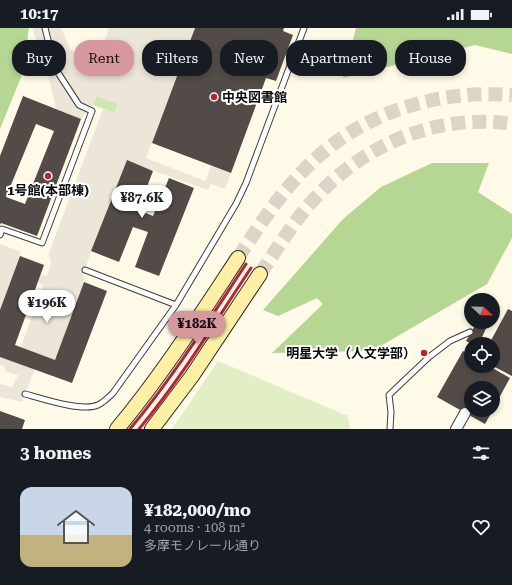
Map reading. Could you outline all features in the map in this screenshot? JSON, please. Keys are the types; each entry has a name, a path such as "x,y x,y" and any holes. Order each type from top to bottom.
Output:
{"main road":[{"path":"117,429 169,362 238,258"},
{"path":"152,429 192,376 260,274"}],"street":[{"path":"456,429 464,415"}],"lane":[{"path":"0,235 2,229 41,246 92,111 78,105 55,68 45,28"},
{"path":"25,394 78,407 90,408 99,405 113,394 176,305 239,197 304,28"},
{"path":"85,270 176,305"},
{"path":"390,429 392,412 389,395 429,357 450,341 470,332"}],"green space":[{"path":"0,28 29,28 28,40 12,40 12,76 22,76 0,129"},
{"path":"356,28 512,28 512,54 475,45 466,47 466,40 395,40 395,65 387,67 387,40 353,40"},
{"path":"97,96 118,104 115,113 93,105"},
{"path":"432,163 489,163 478,192 512,214 512,238 487,284 472,293 464,293 464,297 372,351 272,353 323,304 317,298 278,316 263,310 343,219 381,187"},
{"path":"218,361 348,416 350,429 172,429"}],"shaded area":[{"path":"32,28 61,28 71,50 74,51 74,76 134,76 134,40 104,40 109,28 195,28 190,40 142,40 142,76 177,76 146,158 205,181 211,166 231,173 225,189 211,184 208,190 127,161 91,251 83,276 85,278 55,360 40,355 22,402 0,397 0,384 12,387 18,375 5,371 5,367 0,365 0,357 28,350 21,347 43,285 38,282 41,274 47,276 51,263 49,253 103,109 115,113 118,104 97,96 93,105 81,119 56,109 48,76 66,76 66,40 36,40"},
{"path":"0,244 21,252 0,310"}],"building":[{"name":"中央図書館","path":"195,28 284,28 283,31 293,35 291,40 286,40 286,54 278,76 278,40 220,40 220,76 278,76 276,81 266,78 231,173 152,143 177,76 212,76 212,40 191,40"},
{"name":"1号館(本部棟)","path":"23,96 81,119 37,236 1,223 0,225 0,156","holes":["36,124 54,131 25,204 6,197"]},
{"path":"127,160 153,171 138,210 153,216 169,178 194,188 159,276 135,267 148,232 133,227 119,262 91,251"},
{"path":"20,256 44,265 15,345 55,360 84,282 107,291 72,383 0,357 0,310"},
{"path":"508,309 512,311 512,376 500,370 500,337 493,337 497,329 500,329 500,324"},
{"path":"473,329 486,329 482,337 468,337"},
{"path":"463,351 464,373 500,372 510,378 500,396 500,381 464,381 464,412 437,397"},
{"path":"0,411 25,420 22,429 0,429"},
{"path":"473,417 489,417 485,424"}],"tunnel":[{"path":"238,258 267,214 301,173 322,153 371,121 397,110 453,96 482,94 512,95"},
{"path":"260,274 288,232 311,202 339,175 361,159 408,135 433,128 459,123 485,122 512,124"}],"railway":[{"path":"130,429 176,369 246,264"},
{"path":"139,429 183,370 251,268"}],"place":[{"name":"中央図書館","path":"214,97"},
{"name":"1号館(本部棟)","path":"48,176"},
{"name":"明星大学（人文学部）","path":"424,353"}]}
